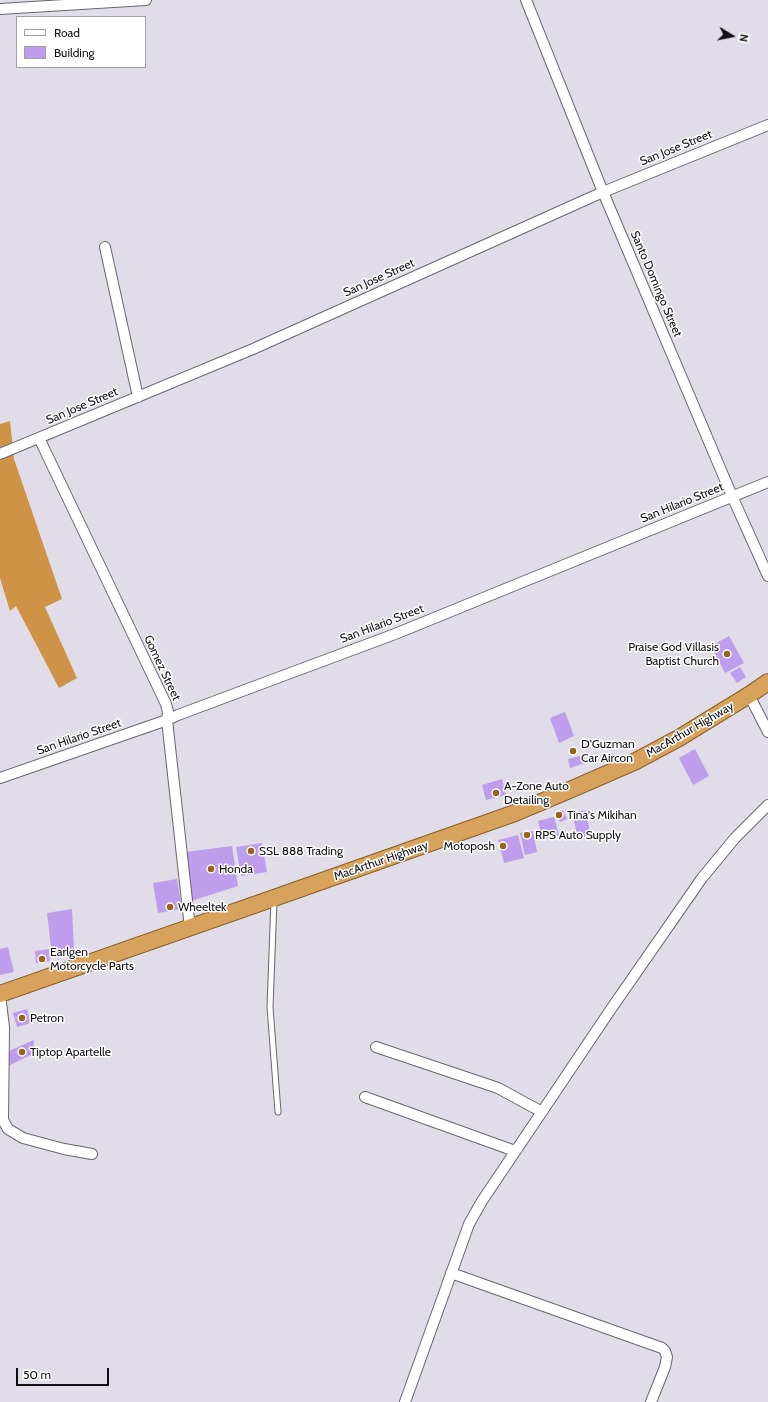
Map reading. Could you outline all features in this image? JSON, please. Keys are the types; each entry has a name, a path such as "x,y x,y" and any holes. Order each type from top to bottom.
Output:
{"highway":[{"name":"MacArthur Highway","path":"0,994 464,831 572,789 634,762 679,738 750,695 768,682"}],"street":[{"path":"0,9 146,0"},
{"name":"Santo Domingo Street","path":"526,0 603,192 732,496 768,576"},
{"name":"San Jose Street","path":"0,454 253,349 603,192 768,125"},
{"path":"105,247 138,397"},
{"name":"Gomez Street","path":"39,438 166,704 190,928"},
{"name":"San Hilario Street","path":"0,778 167,720 395,634 768,482"},
{"path":"750,695 768,732"},
{"path":"406,1402 469,1224 482,1201 702,878 735,838 768,805"},
{"path":"0,994 4,1027 3,1120 8,1129 23,1138 64,1149 92,1154"},
{"path":"376,1047 498,1088 542,1112"},
{"path":"364,1097 515,1151"},
{"path":"451,1273 662,1348 667,1357 665,1367 651,1402"}],"lane":[{"path":"274,898 270,1007 278,1112"}],"shaded area":[{"path":"10,421 14,459 62,599 45,607 77,678 59,688 16,606 10,611 0,578 0,424"}],"building":[{"name":"Praise God Villasis Baptist Church","path":"729,636 744,663 725,673 711,646"},
{"path":"740,667 746,677 737,683 730,673"},
{"path":"565,712 574,736 559,743 550,718"},
{"path":"695,749 709,776 693,785 679,758"},
{"path":"583,755 585,763 570,768 568,759"},
{"path":"502,779 506,795 486,800 482,785"},
{"path":"563,810 567,819 560,822 556,814"},
{"path":"585,810 591,835 578,838 572,813"},
{"path":"554,817 559,835 543,840 538,821"},
{"path":"533,831 537,852 525,855 520,833"},
{"path":"518,835 524,858 504,863 498,840"},
{"path":"262,843 267,872 241,876 236,847"},
{"name":"Honda","path":"232,846 238,886 191,901 186,852"},
{"path":"177,879 182,909 158,913 153,883"},
{"path":"72,909 74,949 52,956 47,913"},
{"path":"8,947 14,972 0,975 0,949"},
{"path":"49,949 50,961 36,963 35,951"},
{"name":"Petron","path":"27,1009 31,1023 17,1027 13,1013"},
{"path":"34,1040 33,1054 8,1066 9,1051"}],"place":[{"name":"Praise God Villasis Baptist Church","path":"727,654"},
{"name":"D'Guzman Car Aircon","path":"573,751"},
{"name":"A-Zone Auto Detailing","path":"496,793"},
{"name":"Tina's Mikihan","path":"559,815"},
{"name":"RPS Auto Supply","path":"527,835"},
{"name":"Motoposh","path":"503,846"},
{"name":"SSL 888 Trading","path":"251,851"},
{"name":"Honda","path":"211,869"},
{"name":"Wheeltek","path":"170,907"},
{"name":"Earlgen Motorcycle Parts","path":"42,959"},
{"name":"Petron","path":"22,1018"},
{"name":"Tiptop Apartelle","path":"22,1052"}]}
